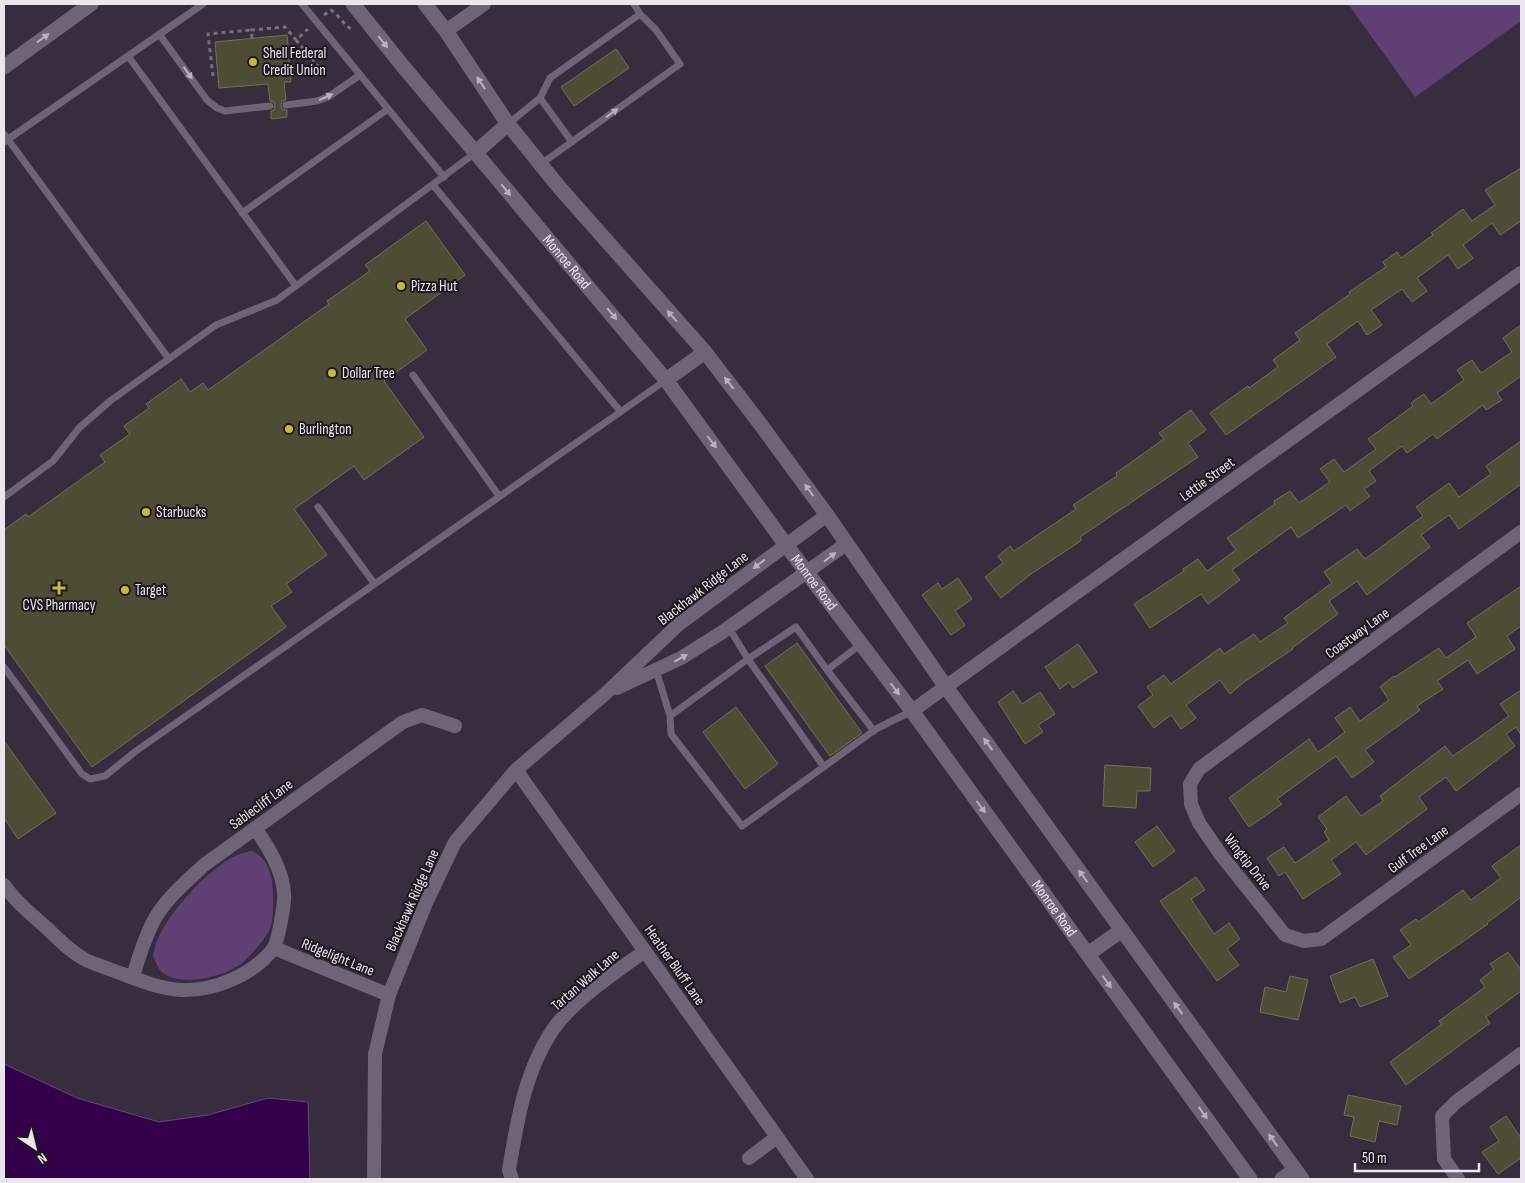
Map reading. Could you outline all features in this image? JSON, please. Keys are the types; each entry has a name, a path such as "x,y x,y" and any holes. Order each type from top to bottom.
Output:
{"main road":[{"path":"4,67 91,4"},
{"name":"Monroe Road","path":"354,4 372,29 666,380 786,545 912,711 1250,1179"},
{"path":"425,4 446,31 508,124 559,188 705,352 827,515 946,687 1298,1175 1282,1179"},
{"path":"475,153 508,124"},
{"path":"666,380 705,352"},
{"path":"1088,954 1122,930"}],"street":[{"path":"446,31 484,4"},
{"name":"Lettie Street","path":"912,711 1521,273"},
{"name":"Blackhawk Ridge Lane","path":"374,1179 375,1054 389,995 426,903 456,842 516,770 605,694 679,624 827,515"},
{"name":"Coastway Lane","path":"1211,760 1521,532"},
{"name":"Blackhawk Ridge Lane","path":"605,694 681,658 729,628 846,544"},
{"name":"Sablecliff Lane","path":"132,977 153,920 177,890 204,864 403,722 422,715 455,726"},
{"name":"Wingtip Drive","path":"1211,760 1199,769 1190,784 1191,804 1199,823 1221,854 1285,935 1304,941 1321,939 1334,930"},
{"name":"Heather Bluff Lane","path":"516,770 807,1179"},
{"name":"Gulf Tree Lane","path":"1334,930 1521,794"},
{"path":"4,884 12,897 83,959 154,985 182,990 212,987 237,978 258,963 274,948 282,919 284,894 279,871 255,828"},
{"name":"Ridgelight Lane","path":"274,948 389,995"},
{"name":"Tartan Walk Lane","path":"512,1179 509,1170 519,1108 538,1054 555,1027 573,1008 602,983 645,951"},
{"path":"1458,1179 1444,1159 1442,1116 1456,1102 1521,1054"},
{"path":"749,1158 777,1137"}],"lane":[{"path":"168,359 5,139 203,4"},
{"path":"302,4 444,176"},
{"path":"541,164 680,64 656,30 640,14 634,4"},
{"path":"508,124 540,98 550,78 640,14"},
{"path":"160,34 208,100 217,108 225,111 270,106"},
{"path":"128,56 296,286"},
{"path":"286,104 317,102 328,97 360,75"},
{"path":"540,98 572,142"},
{"path":"242,213 388,109"},
{"path":"4,497 52,461 79,428 97,412 168,359 216,325 272,303 475,153"},
{"path":"433,185 620,411"},
{"path":"413,375 499,496"},
{"path":"4,667 82,774 90,780 104,776 136,751 374,583 666,380"},
{"path":"318,507 374,583"},
{"path":"670,716 796,626 827,670 874,730"},
{"path":"729,628 748,659 824,767"},
{"path":"827,670 861,644"},
{"path":"656,670 670,716 671,734 742,826 874,730 912,711"}],"path":[{"path":"296,40 331,10 351,29 359,26"},
{"path":"213,76 208,34 285,27 319,66"},
{"path":"251,30 252,38"}],"shaded area":[{"path":"1348,4 1521,4 1521,21 1415,97"},
{"path":"252,851 264,860 272,879 272,917 269,931 257,948 242,963 224,973 188,980 167,976 160,970 153,956 157,941 172,915 211,873 239,854"},
{"path":"4,1064 77,1098 159,1122 208,1115 268,1098 308,1102 310,1179 4,1179"}],"building":[{"name":"Shell Federal Credit Union","path":"287,35 291,82 284,82 286,100 282,101 281,105 282,109 287,110 287,117 271,119 271,111 274,110 275,106 274,102 270,101 268,84 219,88 215,42"},
{"path":"616,49 629,68 574,106 561,87"},
{"path":"1521,168 1521,221 1500,235 1492,223 1463,245 1473,258 1458,269 1448,255 1417,278 1427,291 1412,302 1402,289 1371,310 1382,325 1367,335 1358,321 1327,344 1336,357 1226,435 1210,413 1278,367 1273,360 1300,340 1295,333 1386,267 1383,262 1397,252 1401,258 1433,235 1431,233 1463,209 1472,221 1495,205 1485,190"},
{"path":"426,221 465,275 405,319 427,350 384,381 424,437 364,480 354,466 294,509 327,555 286,584 292,592 271,606 286,627 92,767 4,645 4,530 26,514 28,517 105,462 100,455 130,434 124,426 149,408 146,404 181,379 190,392 203,383 208,390 329,304 327,301 370,271 365,265"},
{"path":"1521,325 1521,376 1497,393 1502,400 1486,410 1483,405 1437,439 1433,434 1407,453 1402,446 1369,471 1376,481 1364,489 1370,496 1350,511 1346,505 1298,538 1291,527 1232,570 1240,580 1208,604 1201,594 1150,628 1134,604 1184,571 1183,569 1198,559 1207,571 1236,550 1227,538 1275,504 1274,501 1290,491 1299,503 1330,482 1320,469 1334,459 1344,472 1376,449 1368,439 1413,406 1411,403 1424,394 1431,404 1464,380 1457,370 1472,360 1481,373 1512,352 1503,338"},
{"path":"1191,410 1206,430 1188,443 1198,457 1080,537 1082,540 1031,574 1001,598 985,577 1003,563 998,556 1010,546 1014,551 1076,509 1073,505 1117,476 1116,473 1164,439 1159,433"},
{"path":"1521,441 1521,484 1459,529 1449,515 1421,535 1430,547 1367,595 1357,581 1329,601 1338,614 1230,694 1220,680 1186,705 1196,718 1181,729 1171,715 1154,728 1138,706 1153,695 1147,687 1164,675 1171,684 1220,648 1224,654 1254,634 1260,642 1288,623 1284,618 1332,583 1324,572 1357,549 1365,559 1423,516 1416,507 1449,483 1459,497 1491,474 1486,466"},
{"path":"958,578 972,599 955,611 965,625 951,635 922,595 938,583 942,589"},
{"path":"1521,586 1521,626 1507,636 1515,649 1477,674 1468,660 1437,681 1443,689 1417,706 1420,710 1365,750 1374,762 1352,778 1336,756 1277,799 1282,804 1249,827 1229,798 1309,739 1318,752 1345,732 1335,718 1350,707 1360,721 1389,700 1380,687 1439,648 1446,658 1476,637 1467,623"},
{"path":"797,643 862,733 830,756 765,666"},
{"path":"1078,644 1097,672 1073,688 1069,682 1060,689 1045,667"},
{"path":"1521,690 1521,735 1516,727 1506,734 1515,746 1456,791 1446,777 1419,797 1427,809 1366,855 1356,842 1331,860 1341,874 1303,899 1285,872 1279,876 1267,858 1284,847 1295,863 1329,840 1324,832 1327,829 1318,817 1346,796 1361,816 1383,801 1380,796 1445,746 1453,756 1509,716 1500,704"},
{"path":"1013,691 1022,704 1040,692 1055,714 1038,725 1043,732 1025,744 998,702"},
{"path":"736,707 778,764 745,789 703,732"},
{"path":"4,741 56,813 18,839 4,818"},
{"path":"1105,765 1151,768 1150,791 1137,791 1136,808 1103,806"},
{"path":"1157,826 1175,851 1153,867 1135,842"},
{"path":"1521,845 1521,897 1488,924 1409,979 1393,957 1411,945 1400,930 1416,919 1418,922 1463,890 1471,900 1501,878 1492,866"},
{"path":"1196,877 1205,890 1191,899 1214,934 1229,923 1240,939 1227,949 1239,965 1217,981 1160,901"},
{"path":"1508,952 1521,970 1521,991 1486,1017 1490,1023 1406,1085 1390,1062 1442,1024 1439,1021 1485,987 1480,980 1494,969 1490,964"},
{"path":"1373,959 1388,996 1360,1007 1355,997 1340,1003 1330,976"},
{"path":"1290,976 1308,980 1298,1020 1260,1012 1265,987 1286,992"},
{"path":"1348,1095 1401,1106 1397,1125 1379,1121 1375,1142 1350,1136 1354,1117 1344,1115"},
{"path":"1506,1116 1521,1138 1521,1158 1498,1174 1482,1152 1499,1141 1490,1127"}],"place":[{"name":"Shell Federal Credit Union","path":"253,62"},
{"name":"Pizza Hut","path":"401,286"},
{"name":"Dollar Tree","path":"332,373"},
{"name":"Burlington","path":"289,429"},
{"name":"Starbucks","path":"146,512"},
{"name":"CVS Pharmacy","path":"59,588"},
{"name":"Target","path":"125,590"}]}
